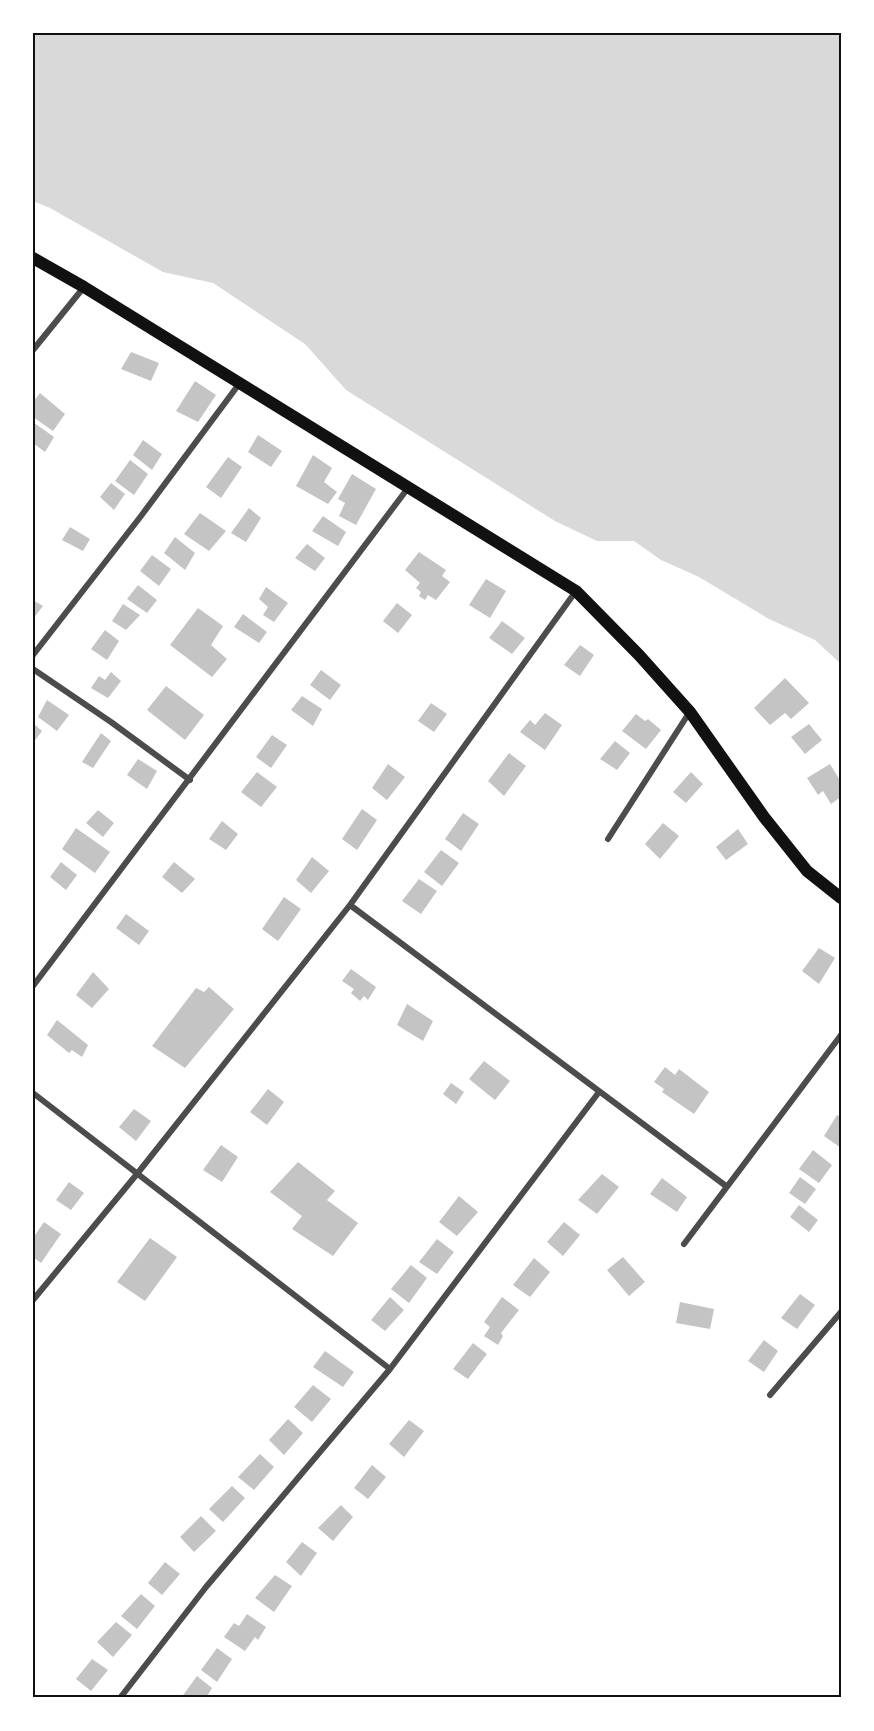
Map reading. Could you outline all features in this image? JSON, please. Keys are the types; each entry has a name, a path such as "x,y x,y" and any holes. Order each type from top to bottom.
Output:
{"main road":[{"path":"33,258 84,287 576,591 639,655 690,712 764,817 807,871 841,898"}],"street":[{"path":"33,350 84,287"},
{"path":"33,655 141,516 239,384"},
{"path":"33,986 409,487"},
{"path":"33,1300 350,905 576,591"},
{"path":"33,669 111,722 189,780"},
{"path":"608,839 690,712"},
{"path":"350,905 726,1186"},
{"path":"684,1244 841,1035"},
{"path":"120,1698 206,1587 390,1369 599,1092"},
{"path":"33,1093 390,1369"},
{"path":"770,1395 841,1312"}],"shaded area":[{"path":"33,33 841,33 841,664 815,640 769,619 699,577 661,560 634,541 597,541 555,521 346,390 305,344 213,283 163,272 50,208 33,201"}],"building":[{"path":"131,352 159,363 151,381 121,369"},
{"path":"195,381 216,395 198,422 176,411"},
{"path":"40,393 65,414 53,431 33,417 33,402"},
{"path":"33,422 54,437 45,452 33,443"},
{"path":"258,435 282,451 271,467 248,452"},
{"path":"143,440 162,454 152,470 133,455"},
{"path":"313,455 332,468 324,482 337,492 328,504 296,486"},
{"path":"228,457 242,467 221,498 206,487"},
{"path":"130,460 148,474 134,495 115,481"},
{"path":"352,474 376,489 356,525 339,516 345,503 338,499"},
{"path":"111,483 125,494 114,510 100,497"},
{"path":"249,508 261,518 246,542 231,533"},
{"path":"200,513 226,531 209,551 184,534"},
{"path":"323,516 346,532 338,546 312,531"},
{"path":"70,527 90,539 83,551 62,540"},
{"path":"175,537 195,553 185,570 164,553"},
{"path":"307,544 325,558 315,571 295,558"},
{"path":"419,552 446,570 442,576 450,582 436,600 428,595 425,600 419,596 421,592 416,588 420,583 405,570"},
{"path":"152,555 171,569 159,586 140,571"},
{"path":"486,579 506,591 490,618 469,605"},
{"path":"138,585 157,600 147,613 127,599"},
{"path":"266,587 288,603 274,622 263,615 268,607 259,599"},
{"path":"33,600 43,606 33,619"},
{"path":"397,603 412,615 398,633 383,621"},
{"path":"123,604 140,615 126,630 112,621"},
{"path":"198,608 223,626 211,645 227,659 212,677 170,645"},
{"path":"243,614 267,632 259,643 234,627"},
{"path":"502,621 525,638 512,654 489,638"},
{"path":"105,630 119,641 107,660 91,649"},
{"path":"580,645 594,655 580,676 564,665"},
{"path":"321,670 341,685 330,700 310,685"},
{"path":"111,672 121,681 108,698 91,688 99,676 105,680"},
{"path":"785,678 809,703 791,719 785,713 770,725 754,708"},
{"path":"166,686 204,715 185,740 147,710"},
{"path":"302,696 322,709 313,726 291,710"},
{"path":"47,700 69,715 57,731 38,717"},
{"path":"431,703 447,714 434,732 418,721"},
{"path":"545,713 562,725 545,750 520,732 530,720 535,725"},
{"path":"636,714 645,721 648,719 661,730 646,749 622,731"},
{"path":"33,723 42,731 33,743"},
{"path":"809,724 822,740 805,754 791,737"},
{"path":"101,733 111,741 93,768 82,762"},
{"path":"272,735 287,745 271,768 256,757"},
{"path":"615,741 630,753 617,770 600,759"},
{"path":"509,753 526,766 504,796 488,781"},
{"path":"138,759 157,771 147,789 127,775"},
{"path":"388,764 405,777 387,800 372,788"},
{"path":"830,764 841,782 841,797 831,804 823,791 818,795 807,778"},
{"path":"257,772 277,787 261,807 241,792"},
{"path":"691,772 703,784 686,803 673,792"},
{"path":"362,809 377,820 357,850 342,839"},
{"path":"98,810 114,823 103,837 86,823"},
{"path":"463,813 479,824 461,851 445,839"},
{"path":"222,821 238,834 226,850 209,839"},
{"path":"663,823 679,836 660,859 645,844"},
{"path":"76,828 110,852 95,873 62,849"},
{"path":"738,829 748,844 726,860 716,847"},
{"path":"441,850 459,863 442,886 424,872"},
{"path":"312,857 329,871 311,893 296,880"},
{"path":"61,862 77,875 66,890 50,877"},
{"path":"174,862 195,879 182,893 162,877"},
{"path":"419,879 437,891 421,914 402,901"},
{"path":"284,897 301,909 278,941 262,929"},
{"path":"126,914 149,931 139,945 116,928"},
{"path":"819,948 835,958 819,984 802,971"},
{"path":"351,969 376,987 368,1000 364,996 360,1001 351,993 354,989 342,981"},
{"path":"93,972 109,989 92,1008 76,995"},
{"path":"209,987 234,1009 185,1068 152,1046 196,988 204,992"},
{"path":"407,1004 433,1021 423,1041 397,1025"},
{"path":"57,1020 88,1045 82,1057 72,1050 69,1053 47,1035"},
{"path":"484,1061 510,1081 495,1100 469,1079"},
{"path":"665,1067 675,1075 679,1069 709,1092 694,1114 662,1092 664,1089 654,1082"},
{"path":"451,1083 464,1092 456,1104 443,1094"},
{"path":"268,1089 284,1102 267,1125 250,1112"},
{"path":"134,1109 151,1121 136,1141 119,1127"},
{"path":"837,1115 841,1117 841,1148 824,1136"},
{"path":"221,1145 238,1157 222,1182 203,1170"},
{"path":"813,1150 832,1165 819,1183 799,1169"},
{"path":"298,1162 335,1191 327,1200 358,1223 333,1256 292,1229 302,1216 270,1192"},
{"path":"602,1174 619,1187 597,1214 578,1200"},
{"path":"800,1177 816,1189 805,1204 789,1193"},
{"path":"662,1178 687,1197 677,1212 650,1194"},
{"path":"69,1182 84,1193 71,1210 56,1200"},
{"path":"459,1196 478,1212 457,1236 439,1222"},
{"path":"799,1205 818,1220 809,1232 790,1217"},
{"path":"44,1222 61,1234 41,1263 33,1257 33,1238"},
{"path":"564,1222 580,1235 563,1256 547,1242"},
{"path":"150,1238 177,1257 145,1301 117,1282"},
{"path":"437,1239 454,1252 437,1274 419,1262"},
{"path":"623,1257 645,1282 629,1296 607,1270"},
{"path":"534,1258 550,1272 530,1297 513,1285"},
{"path":"411,1265 427,1278 409,1303 391,1289"},
{"path":"800,1294 815,1305 797,1329 781,1318"},
{"path":"390,1297 404,1310 385,1331 371,1320"},
{"path":"502,1297 519,1310 501,1333 503,1336 498,1345 484,1336 490,1327 484,1322"},
{"path":"680,1302 714,1309 710,1329 676,1323"},
{"path":"764,1340 778,1351 764,1372 748,1361"},
{"path":"473,1343 487,1354 468,1379 453,1369"},
{"path":"325,1351 354,1372 343,1387 313,1367"},
{"path":"313,1385 331,1399 312,1422 294,1407"},
{"path":"288,1419 303,1433 284,1455 269,1440"},
{"path":"409,1420 424,1431 404,1457 389,1444"},
{"path":"260,1454 274,1467 254,1490 238,1477"},
{"path":"372,1465 386,1477 368,1499 354,1488"},
{"path":"232,1486 245,1498 223,1522 209,1509"},
{"path":"341,1505 353,1517 333,1541 318,1528"},
{"path":"201,1516 216,1531 194,1552 180,1537"},
{"path":"302,1542 317,1553 301,1576 286,1562"},
{"path":"165,1562 180,1574 162,1595 148,1583"},
{"path":"275,1575 292,1586 274,1612 255,1598"},
{"path":"141,1594 155,1606 137,1629 121,1616"},
{"path":"247,1614 266,1627 258,1640 255,1637 245,1651 224,1637 234,1623 239,1626"},
{"path":"116,1622 132,1635 113,1657 97,1642"},
{"path":"217,1648 232,1659 217,1682 201,1670"},
{"path":"92,1659 108,1670 91,1691 76,1679"},
{"path":"197,1676 212,1688 206,1698 181,1698"}]}
